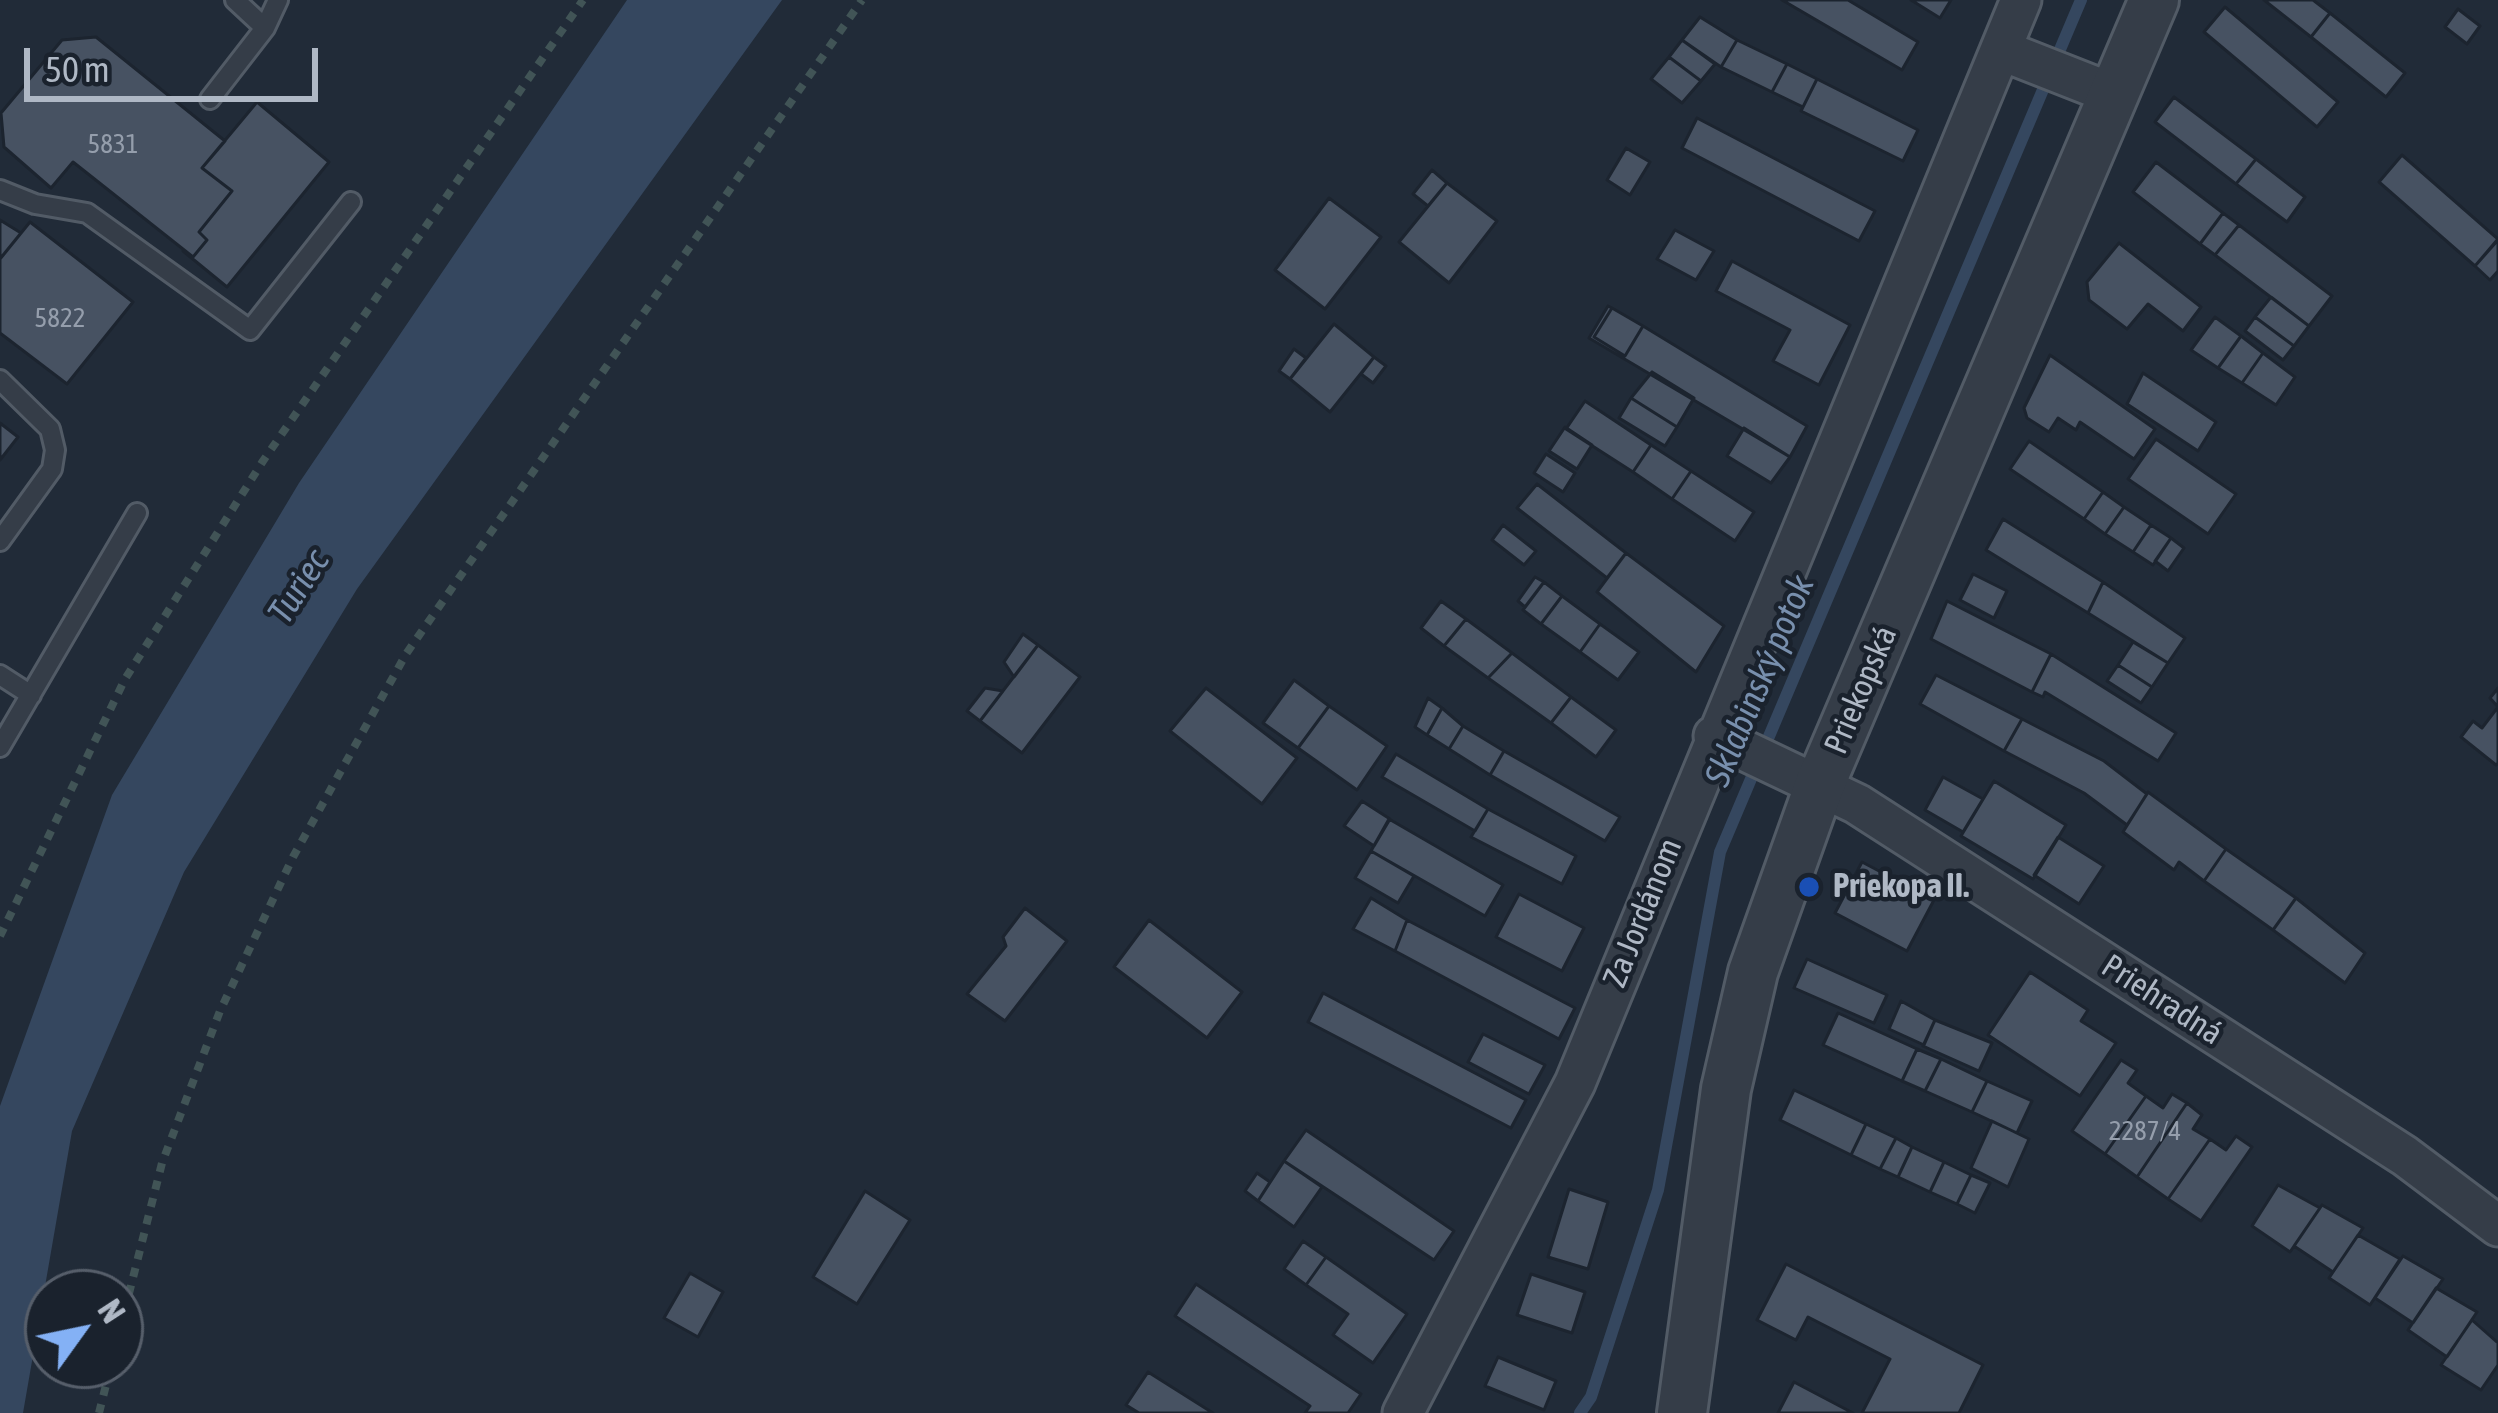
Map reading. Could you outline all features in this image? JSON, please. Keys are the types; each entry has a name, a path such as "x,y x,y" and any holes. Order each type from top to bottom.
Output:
{"street":[{"name":"Za Jordánom","path":"1403,1413 1575,1083 1714,736 2021,0"},
{"name":"Priekopská","path":"1682,1413 1726,1089 1804,777 2093,86 2153,0"},
{"path":"2000,50 2093,86"},
{"name":"Priehradná","path":"1714,736 1804,777 2385,1143 2498,1226"}],"lane":[{"path":"235,0 266,28"},
{"path":"210,99 266,28 278,0"},
{"path":"0,190 35,204 87,213 250,330 351,202"},
{"path":"0,380 50,429 55,451 52,469 0,542"},
{"path":"0,747 137,514"},
{"path":"0,675 31,695"}],"path":[{"path":"0,936 125,679 263,461 583,0"},
{"path":"135,1269 162,1163 220,1011 293,857 406,654 862,0"}],"water":[{"name":"Turiec","path":"627,0 782,0 357,589 184,872 72,1131 48,1269 24,1269 27,1389 23,1413 0,1413 0,1106 112,795 299,483"}],"building":[{"path":"1782,0 1848,0 1918,42 1902,70"},
{"path":"1911,0 1951,0 1940,18"},
{"path":"2264,0 2313,0 2330,13 2311,37"},
{"path":"2225,7 2338,102 2317,127 2204,32"},
{"path":"2458,9 2480,26 2467,44 2445,27"},
{"path":"2330,13 2405,73 2386,97 2311,37"},
{"path":"1700,17 1737,40 1721,67 1682,40"},
{"path":"96,37 225,141 202,168 232,191 199,232 207,240 193,257 73,162 51,188 4,147 1,113 62,40"},
{"path":"1682,40 1715,64 1701,81 1669,57"},
{"path":"1737,40 1787,64 1772,92 1721,67"},
{"path":"1669,57 1701,81 1682,103 1651,79"},
{"path":"1787,64 1817,79 1803,107 1772,92"},
{"path":"1817,79 1918,130 1903,161 1801,111"},
{"path":"2174,97 2256,159 2236,184 2155,122"},
{"path":"257,102 329,162 227,287 183,251 193,257 207,240 199,232 232,191 202,168"},
{"path":"1697,118 1875,211 1859,241 1682,148"},
{"path":"1626,148 1650,162 1630,195 1607,180"},
{"path":"2402,155 2498,239 2475,266 2379,182"},
{"path":"2256,159 2305,197 2287,222 2236,184"},
{"path":"2156,162 2223,213 2200,244 2133,192"},
{"path":"1432,170 1447,183 1428,206 1413,194"},
{"path":"1447,183 1497,221 1449,283 1399,242"},
{"path":"1329,198 1381,237 1325,309 1275,270"},
{"path":"2223,213 2239,225 2215,255 2200,244"},
{"path":"0,220 21,233 0,259"},
{"path":"30,222 133,302 67,384 0,333 0,259"},
{"path":"2239,225 2332,296 2309,326 2215,255"},
{"path":"1675,230 1714,251 1696,280 1657,259"},
{"path":"2498,240 2498,271 2490,280 2475,266"},
{"path":"2119,243 2201,307 2183,331 2148,304 2127,329 2089,300 2087,282"},
{"path":"1732,261 1850,325 1819,385 1773,361 1790,330 1716,291"},
{"path":"2271,297 2309,326 2294,346 2255,317"},
{"path":"1608,306 1612,308 1594,337 1625,356 1643,326 1807,426 1790,457 1589,338"},
{"path":"1612,308 1643,326 1625,356 1594,337"},
{"path":"2215,317 2241,336 2218,368 2191,350"},
{"path":"2255,317 2294,346 2283,360 2245,331"},
{"path":"1334,324 1374,357 1330,412 1290,379"},
{"path":"2241,336 2263,353 2242,383 2218,368"},
{"path":"1294,349 1306,358 1290,379 1279,371"},
{"path":"2263,353 2295,377 2276,405 2242,383"},
{"path":"2050,355 2155,429 2134,459 2080,422 2076,430 2058,418 2049,432 2027,418 2024,408"},
{"path":"1374,357 1386,366 1373,383 1361,374"},
{"path":"1652,372 1694,398 1677,427 1631,398"},
{"path":"2143,373 2216,422 2198,451 2127,404"},
{"path":"1631,398 1677,427 1665,446 1619,418"},
{"path":"1585,401 1651,445 1633,472 1566,429"},
{"path":"0,423 18,437 0,460"},
{"path":"1565,427 1592,445 1577,469 1549,451"},
{"path":"1744,428 1790,457 1771,483 1727,456"},
{"path":"2156,439 2236,494 2208,534 2128,479"},
{"path":"2029,441 2103,492 2084,519 2010,469"},
{"path":"1651,445 1691,471 1672,499 1633,472"},
{"path":"1546,454 1575,473 1563,492 1534,473"},
{"path":"1691,471 1754,512 1735,541 1672,499"},
{"path":"1537,484 1626,553 1607,578 1517,508"},
{"path":"2103,492 2124,507 2105,534 2084,519"},
{"path":"2124,507 2151,525 2133,552 2105,534"},
{"path":"2003,519 2103,582 2088,613 1986,550"},
{"path":"1503,525 1536,551 1524,565 1492,540"},
{"path":"2151,525 2171,538 2153,565 2133,552"},
{"path":"2171,538 2184,548 2168,571 2155,561"},
{"path":"1626,553 1724,626 1696,672 1597,592"},
{"path":"1973,574 2007,591 1994,618 1960,600"},
{"path":"1535,577 1544,582 1525,607 1518,601"},
{"path":"1544,582 1562,596 1541,624 1523,610"},
{"path":"2103,582 2185,638 2168,663 2088,613"},
{"path":"1562,596 1600,624 1580,652 1541,624"},
{"path":"1441,601 1466,619 1444,646 1421,628"},
{"path":"1947,601 2051,654 2032,692 1931,639"},
{"path":"1466,619 1512,653 1488,678 1444,646"},
{"path":"1600,624 1639,652 1618,680 1580,652"},
{"path":"1023,634 1038,645 1014,677 1004,662"},
{"path":"2133,642 2168,663 2152,687 2118,665"},
{"path":"1038,645 1080,677 1022,753 980,721"},
{"path":"1512,653 1571,697 1551,723 1488,678"},
{"path":"2051,654 2176,733 2158,761 2045,692 2043,697 2032,692"},
{"path":"2118,665 2152,687 2141,703 2107,681"},
{"path":"1936,675 2022,719 2004,751 1920,704"},
{"path":"1294,680 1329,706 1298,748 1263,723"},
{"path":"985,688 1003,691 980,721 967,711"},
{"path":"1206,688 1297,758 1262,804 1170,731"},
{"path":"1571,697 1616,730 1596,757 1551,723"},
{"path":"1428,698 1442,708 1427,735 1415,727"},
{"path":"1329,706 1387,746 1357,790 1298,748"},
{"path":"2498,707 2496,765 2461,737 2473,721 2482,728"},
{"path":"1442,708 1463,726 1449,749 1427,735"},
{"path":"2022,719 2104,761 2147,794 2127,825 2084,793 2004,751"},
{"path":"1463,726 1504,751 1490,775 1449,749"},
{"path":"1504,751 1620,817 1605,841 1490,775"},
{"path":"1396,754 1488,809 1475,831 1382,777"},
{"path":"1943,777 1983,799 1963,832 1925,810"},
{"path":"1994,781 2066,825 2033,879 1961,836"},
{"path":"2148,792 2226,849 2204,881 2179,862 2174,870 2123,832"},
{"path":"1362,801 1390,819 1374,846 1344,826"},
{"path":"1488,809 1576,856 1562,884 1471,837"},
{"path":"1389,819 1503,885 1485,916 1371,851"},
{"path":"2058,837 2104,866 2079,904 2034,875"},
{"path":"2226,849 2296,898 2273,930 2204,881"},
{"path":"1371,851 1414,876 1398,903 1355,878"},
{"path":"1862,862 1934,900 1907,951 1835,913"},
{"path":"1519,894 1584,928 1562,971 1496,937"},
{"path":"1371,898 1407,920 1395,951 1353,929"},
{"path":"2296,898 2365,953 2345,983 2273,930"},
{"path":"1025,908 1067,941 1005,1021 967,994 1006,946 1003,937"},
{"path":"1149,920 1242,992 1207,1038 1114,967"},
{"path":"1407,920 1575,1008 1559,1039 1395,951"},
{"path":"1807,959 1887,995 1874,1023 1794,988"},
{"path":"2030,972 2088,1010 2081,1021 2116,1043 2080,1096 1988,1035"},
{"path":"1323,993 1526,1100 1511,1128 1308,1022"},
{"path":"1901,1001 1935,1020 1924,1045 1889,1029"},
{"path":"1838,1013 1917,1049 1902,1081 1823,1045"},
{"path":"1935,1020 1992,1043 1979,1071 1923,1046"},
{"path":"1483,1034 1545,1065 1529,1094 1468,1062"},
{"path":"1917,1049 1941,1059 1925,1091 1902,1081"},
{"path":"1941,1059 1987,1081 1972,1112 1925,1091"},
{"path":"2121,1060 2137,1070 2128,1083 2146,1096 2105,1154 2072,1131"},
{"path":"1987,1081 2032,1101 2017,1133 1972,1112"},
{"path":"1794,1090 1866,1124 1851,1155 1780,1120"},
{"path":"2172,1094 2187,1103 2137,1177 2105,1154 2146,1096 2163,1108"},
{"path":"2187,1103 2202,1115 2193,1129 2210,1139 2168,1199 2137,1177"},
{"path":"1992,1121 2029,1139 2008,1187 1971,1168"},
{"path":"1866,1124 1896,1138 1880,1169 1851,1155"},
{"path":"1306,1130 1454,1231 1434,1260 1284,1161"},
{"path":"2236,1136 2252,1147 2201,1221 2168,1199 2210,1139 2226,1150"},
{"path":"1896,1138 1912,1147 1898,1177 1880,1169"},
{"path":"1912,1147 1944,1162 1930,1192 1898,1177"},
{"path":"1284,1161 1322,1187 1294,1227 1258,1201"},
{"path":"1944,1162 1971,1175 1957,1204 1930,1192"},
{"path":"1257,1173 1270,1182 1258,1201 1245,1191"},
{"path":"1971,1175 1990,1183 1975,1213 1957,1204"},
{"path":"2278,1185 2320,1208 2290,1252 2252,1226"},
{"path":"1569,1189 1608,1202 1588,1269 1548,1257"},
{"path":"865,1191 910,1220 857,1304 813,1277"},
{"path":"2322,1205 2363,1228 2333,1272 2294,1246"},
{"path":"2358,1235 2400,1259 2370,1305 2329,1278"},
{"path":"1303,1241 1326,1257 1306,1285 1284,1269"},
{"path":"2403,1256 2443,1279 2413,1323 2375,1298"},
{"path":"1326,1257 1407,1314 1373,1363 1333,1335 1348,1314 1306,1285"},
{"path":"1786,1264 1983,1365 1959,1413 1862,1413 1890,1359 1808,1317 1796,1340 1757,1320"},
{"path":"690,1273 723,1292 698,1337 664,1318"},
{"path":"1531,1274 1585,1292 1572,1333 1517,1315"},
{"path":"1196,1284 1361,1394 1348,1413 1305,1413 1310,1406 1175,1316"},
{"path":"2436,1288 2477,1312 2447,1357 2408,1330"},
{"path":"2472,1320 2498,1343 2498,1365 2481,1390 2441,1365"},
{"path":"1498,1357 1556,1381 1544,1410 1485,1386"},
{"path":"1148,1372 1213,1413 1139,1413 1126,1405"},
{"path":"1794,1382 1853,1413 1778,1413"}],"waterway":[{"name":"Sklabinský potok","path":"1580,1413 1591,1397 1658,1190 1720,852 2081,0"}],"place":[{"name":"Priekopa II.","path":"1809,887"}]}
